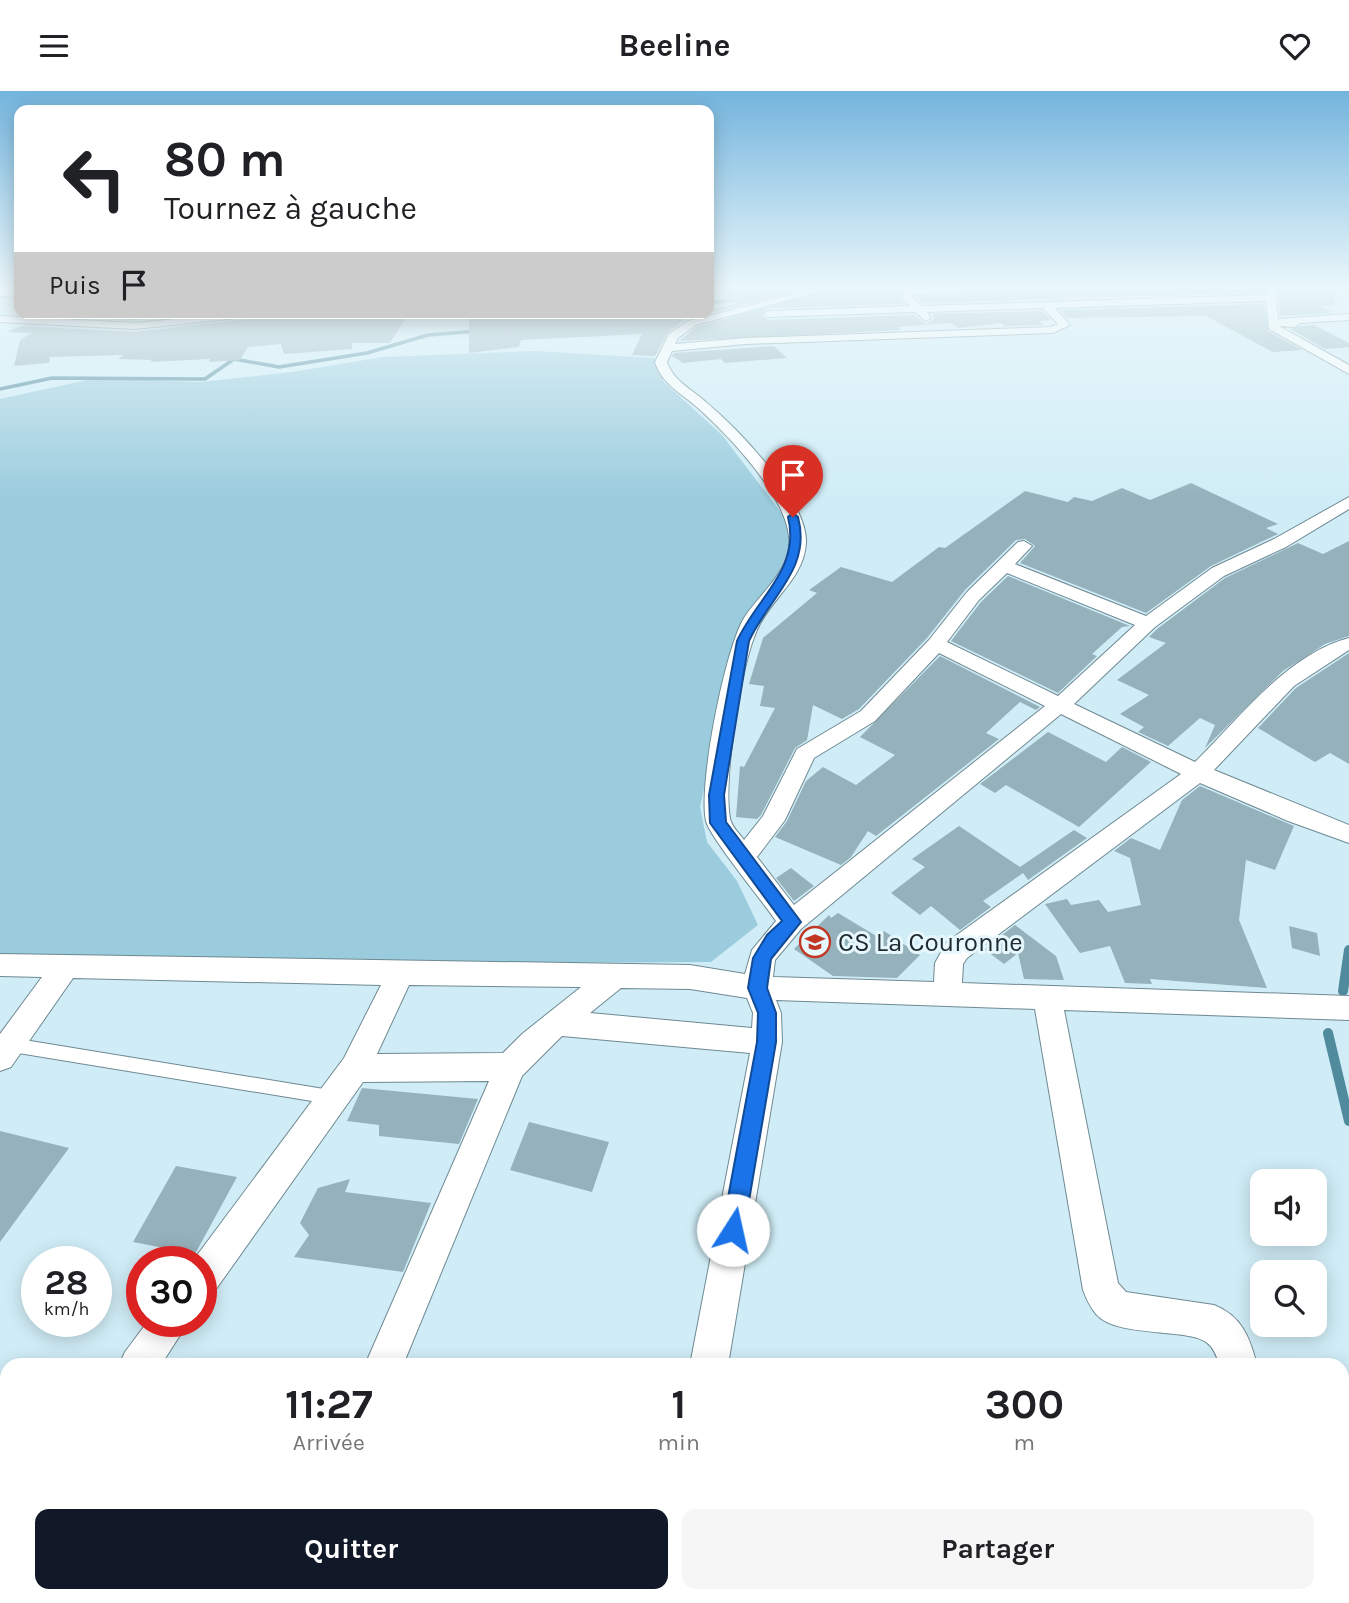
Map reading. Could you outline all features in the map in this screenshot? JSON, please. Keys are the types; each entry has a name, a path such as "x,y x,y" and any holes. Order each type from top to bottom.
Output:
{"street":[{"path":"664,359 662,362 666,376 716,418 789,509 798,537 787,573 746,631 723,753 716,812 718,823 792,922"},
{"path":"1329,359 1349,369"},
{"path":"710,1358 767,1042 767,1013 757,988 766,949 792,922 1062,703 1148,623 1218,572 1280,543 1349,502"},
{"path":"743,858 774,820 805,754 868,716 936,644 973,596 1024,546"},
{"path":"1003,565 1148,623"},
{"path":"936,644 1062,703 1198,773 1304,819 1349,834"},
{"path":"947,995 949,963 957,950 1198,773 1287,682 1335,648 1349,644"},
{"path":"0,965 690,977 757,988 1335,1008"},
{"path":"3,1048 65,968"},
{"path":"217,1257 355,1068 400,974"},
{"path":"387,1358 510,1067 532,1044 617,975"},
{"path":"1047,999 1101,1290 1110,1304 1126,1310 1214,1323 1232,1342 1236,1358"},
{"path":"558,1023 767,1042"},
{"path":"355,1068 510,1067"},
{"path":"143,1358 158,1337"}],"lane":[{"path":"3,1048 334,1098"}],"shaded area":[{"path":"374,359 654,359 664,382 722,435 786,519 789,532 788,551 777,576 739,628 700,807 707,842 737,881 758,925 711,962 250,964 0,955 0,399 96,378 200,382 292,372"}],"building":[{"path":"16,359 50,359 49,363 14,366"},
{"path":"118,359 241,359 209,362 210,359 150,362 152,360"},
{"path":"676,359 780,359 725,363 721,359 683,363"},
{"path":"1191,483 1278,524 1266,528 1278,534 1211,566 1146,613 1020,563 1035,546 1025,539 1016,540 965,590 927,638 859,709 842,719 813,705 807,740 795,748 761,815 757,819 736,817 740,766 744,767 775,708 760,706 764,686 749,684 763,638 817,593 809,590 841,567 892,582 939,547 945,548 1025,491 1068,502 1074,497 1092,501 1122,488 1150,500"},
{"path":"1349,541 1349,636 1325,644 1283,671 1205,748 1215,725 1200,718 1168,746 1138,732 1144,727 1120,714 1149,695 1117,680 1166,643 1149,637 1157,629 1225,578 1298,543 1323,554"},
{"path":"1008,576 1130,626 1122,627 1092,654 1097,656 1058,693 951,641 981,602"},
{"path":"1349,653 1349,764 1330,753 1315,762 1258,728 1296,688"},
{"path":"940,656 1040,707 1036,710 1020,702 986,733 999,739 876,836 868,831 851,857 841,865 775,837 787,821 806,781 823,767 856,785 895,755 860,737"},
{"path":"1048,732 1106,762 1122,747 1151,762 1079,827 1006,785 995,793 980,784"},
{"path":"1200,786 1294,826 1275,870 1246,860 1239,920 1267,988 1150,979 1152,984 1125,983 1110,946 1080,953 1045,904 1067,899 1071,905 1099,900 1108,912 1141,905 1130,858 1114,851 1131,838 1160,850 1182,800"},
{"path":"959,826 1020,867 1074,830 1087,838 1028,880 1023,873 983,901 991,907 960,930 931,906 920,915 891,893 925,867 912,859"},
{"path":"791,868 814,886 794,901 776,878"},
{"path":"838,913 878,937 884,931 920,955 897,978 833,976 794,949 829,915 831,918"},
{"path":"1015,925 1056,956 1064,980 1024,979 1018,953 1004,964 984,949"},
{"path":"1289,926 1317,933 1320,956 1292,948"},
{"path":"362,1088 478,1099 459,1144 379,1136 379,1125 347,1121"},
{"path":"529,1122 609,1142 592,1192 510,1170"},
{"path":"0,1131 69,1148 0,1242"},
{"path":"176,1166 237,1177 199,1246 154,1246 133,1242"},
{"path":"350,1179 345,1192 431,1203 403,1272 294,1257 309,1235 300,1223 318,1188"}],"waterway":[{"path":"0,389 52,378 205,379 234,359 279,367 332,359"},
{"path":"1343,991 1349,950"},
{"path":"1328,1033 1349,1121"}],"place":[{"name":"CS La Couronne","path":"815,942"}],"route":[{"path":"733,1230 767,1042 767,1013 757,988 762,958 773,940 792,922 718,823 716,795 743,641 753,619 781,583 793,560 798,546 793,517"}]}
